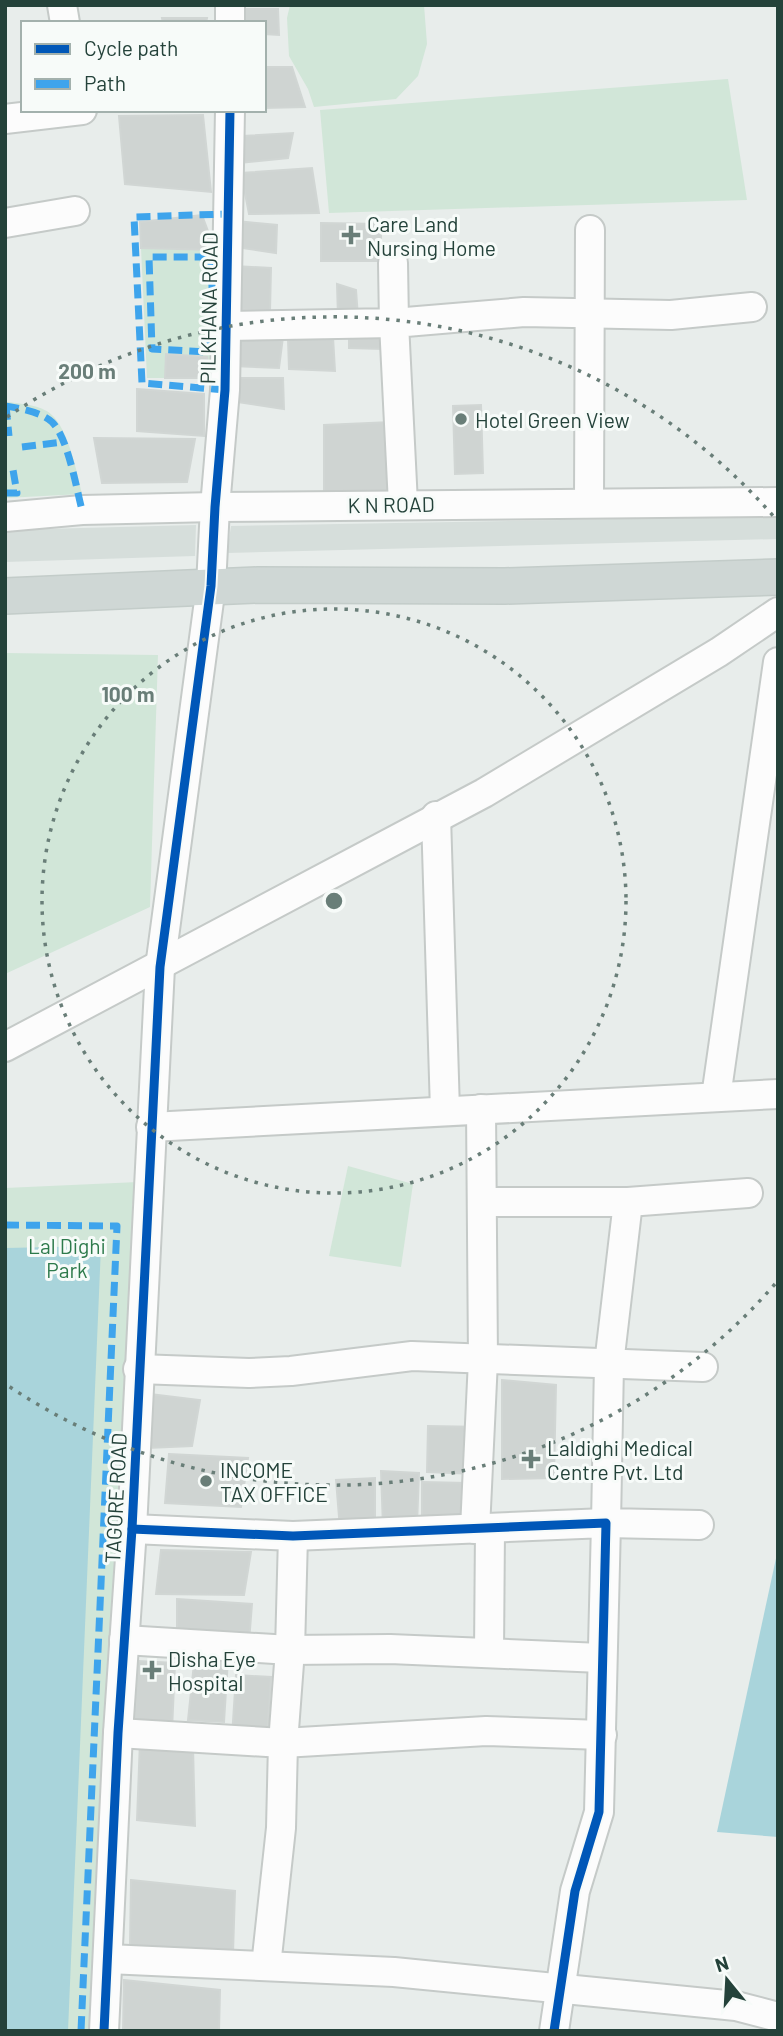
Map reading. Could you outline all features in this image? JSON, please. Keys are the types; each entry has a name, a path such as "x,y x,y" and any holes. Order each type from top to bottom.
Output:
{"main road":[{"path":"5,596 211,586 335,583 505,586 778,577"}],"street":[{"path":"5,120 66,112"},
{"name":"PILKHANA ROAD","path":"211,586 225,390 230,112"},
{"path":"5,223 75,211"},
{"path":"589,502 590,230"},
{"path":"393,264 402,504"},
{"path":"226,326 394,323 524,313 671,315 752,307"},
{"name":"K N ROAD","path":"5,517 82,510 215,507 778,502"},
{"name":"TAGORE ROAD","path":"104,2031 159,967 211,586"},
{"path":"5,1047 159,967 436,816 484,793 719,652 778,612"},
{"path":"716,1097 778,662"},
{"path":"436,816 445,1111"},
{"path":"151,1127 778,1094"},
{"path":"481,1109 483,1529 489,1653"},
{"path":"482,1202 628,1202 748,1193"},
{"path":"554,2031 575,1891 599,1812 609,1364 628,1202"},
{"path":"138,1369 249,1373 291,1371 412,1356 703,1367"},
{"path":"132,1529 293,1536 606,1524 699,1525"},
{"path":"266,1966 281,1828 282,1743 290,1650 293,1536"},
{"path":"124,1640 290,1650 390,1649 601,1658"},
{"path":"118,1734 282,1743 486,1731 602,1735"},
{"path":"108,1959 394,1972 736,2006 778,2017"}],"shaded area":[{"path":"778,516 778,539 227,553 231,526"},
{"path":"196,525 195,556 5,562 5,530"}],"green space":[{"path":"290,5 424,5 427,44 418,76 396,99 314,107 308,89 289,56 287,18"},
{"path":"728,79 747,200 329,213 320,110"},
{"path":"141,248 215,250 216,378 147,378"},
{"path":"5,403 39,408 54,417 68,443 82,494 5,498"},
{"path":"5,653 158,655 150,907 5,974"},
{"path":"348,1166 413,1184 401,1267 329,1256"},
{"name":"Lal Dighi Park","path":"138,1182 139,1204 132,1204 132,1209 138,1209 96,2031 5,2031 5,1188"}],"water":[{"name":"Lal Dighi Park","path":"101,1246 68,2031 5,2031 5,1248"},
{"path":"778,1549 778,1837 717,1832"}],"building":[{"path":"244,9 278,9 279,35 266,34 266,21 244,21"},
{"path":"162,18 207,18 206,21 163,21"},
{"path":"266,67 292,67 305,107 266,108"},
{"path":"203,115 211,192 125,184 119,116"},
{"path":"293,133 288,158 238,163 243,136"},
{"path":"312,168 319,213 249,214 241,173"},
{"path":"202,215 215,250 141,248 140,222"},
{"path":"237,221 277,225 276,253 235,247"},
{"path":"321,223 381,224 381,261 321,261"},
{"path":"235,266 271,268 270,311 231,309"},
{"path":"337,284 356,290 358,317 338,317"},
{"path":"349,330 384,331 383,349 349,348"},
{"path":"235,334 283,337 279,368 233,366"},
{"path":"333,337 335,371 289,369 288,339"},
{"path":"166,354 207,357 210,378 165,378"},
{"path":"231,378 283,378 284,409 230,401"},
{"path":"137,389 204,394 204,436 137,431"},
{"path":"481,405 483,473 455,474 453,406"},
{"path":"391,422 395,493 324,497 324,425"},
{"path":"94,438 195,439 187,482 102,483"},
{"path":"502,1380 556,1385 554,1478 502,1479"},
{"path":"150,1394 200,1400 192,1446 148,1448"},
{"path":"428,1426 484,1427 477,1474 427,1472"},
{"name":"INCOME TAX OFFICE","path":"169,1454 248,1458 241,1507 165,1503"},
{"path":"381,1471 419,1473 417,1525 383,1527"},
{"path":"375,1478 375,1528 340,1529 336,1480"},
{"path":"422,1482 467,1483 466,1523 422,1523"},
{"path":"161,1550 251,1552 244,1595 156,1594"},
{"path":"177,1599 252,1604 249,1642 177,1631"},
{"path":"195,1654 228,1659 224,1722 188,1720"},
{"path":"138,1661 175,1663 172,1730 134,1728"},
{"path":"236,1675 271,1677 267,1739 232,1737"},
{"path":"140,1741 193,1747 195,1826 137,1820"},
{"path":"131,1880 235,1891 233,1953 130,1945"},
{"path":"124,1980 220,1990 219,2031 123,2031"}],"marked path":[{"path":"225,390 142,383 134,217 226,214"},
{"path":"213,316 209,352 152,349 149,257 211,257 213,316 225,319"},
{"path":"5,406 42,416 58,429 71,463 82,510"},
{"path":"6,406 9,436"},
{"path":"22,447 63,442"},
{"path":"5,493 17,493 12,464"},
{"path":"5,1225 117,1226 81,2031"}],"cycle path":[{"path":"104,2031 160,967 211,586 225,390 230,112"},
{"path":"132,1529 293,1536 606,1523 599,1812 575,1891 554,2031"}],"place":[{"name":"Care Land Nursing Home","path":"351,235"},
{"name":"Hotel Green View","path":"461,419"},
{"name":"Laldighi Medical Centre Pvt. Ltd","path":"531,1459"},
{"name":"INCOME TAX OFFICE","path":"206,1481"},
{"name":"Disha Eye Hospital","path":"152,1670"}]}
